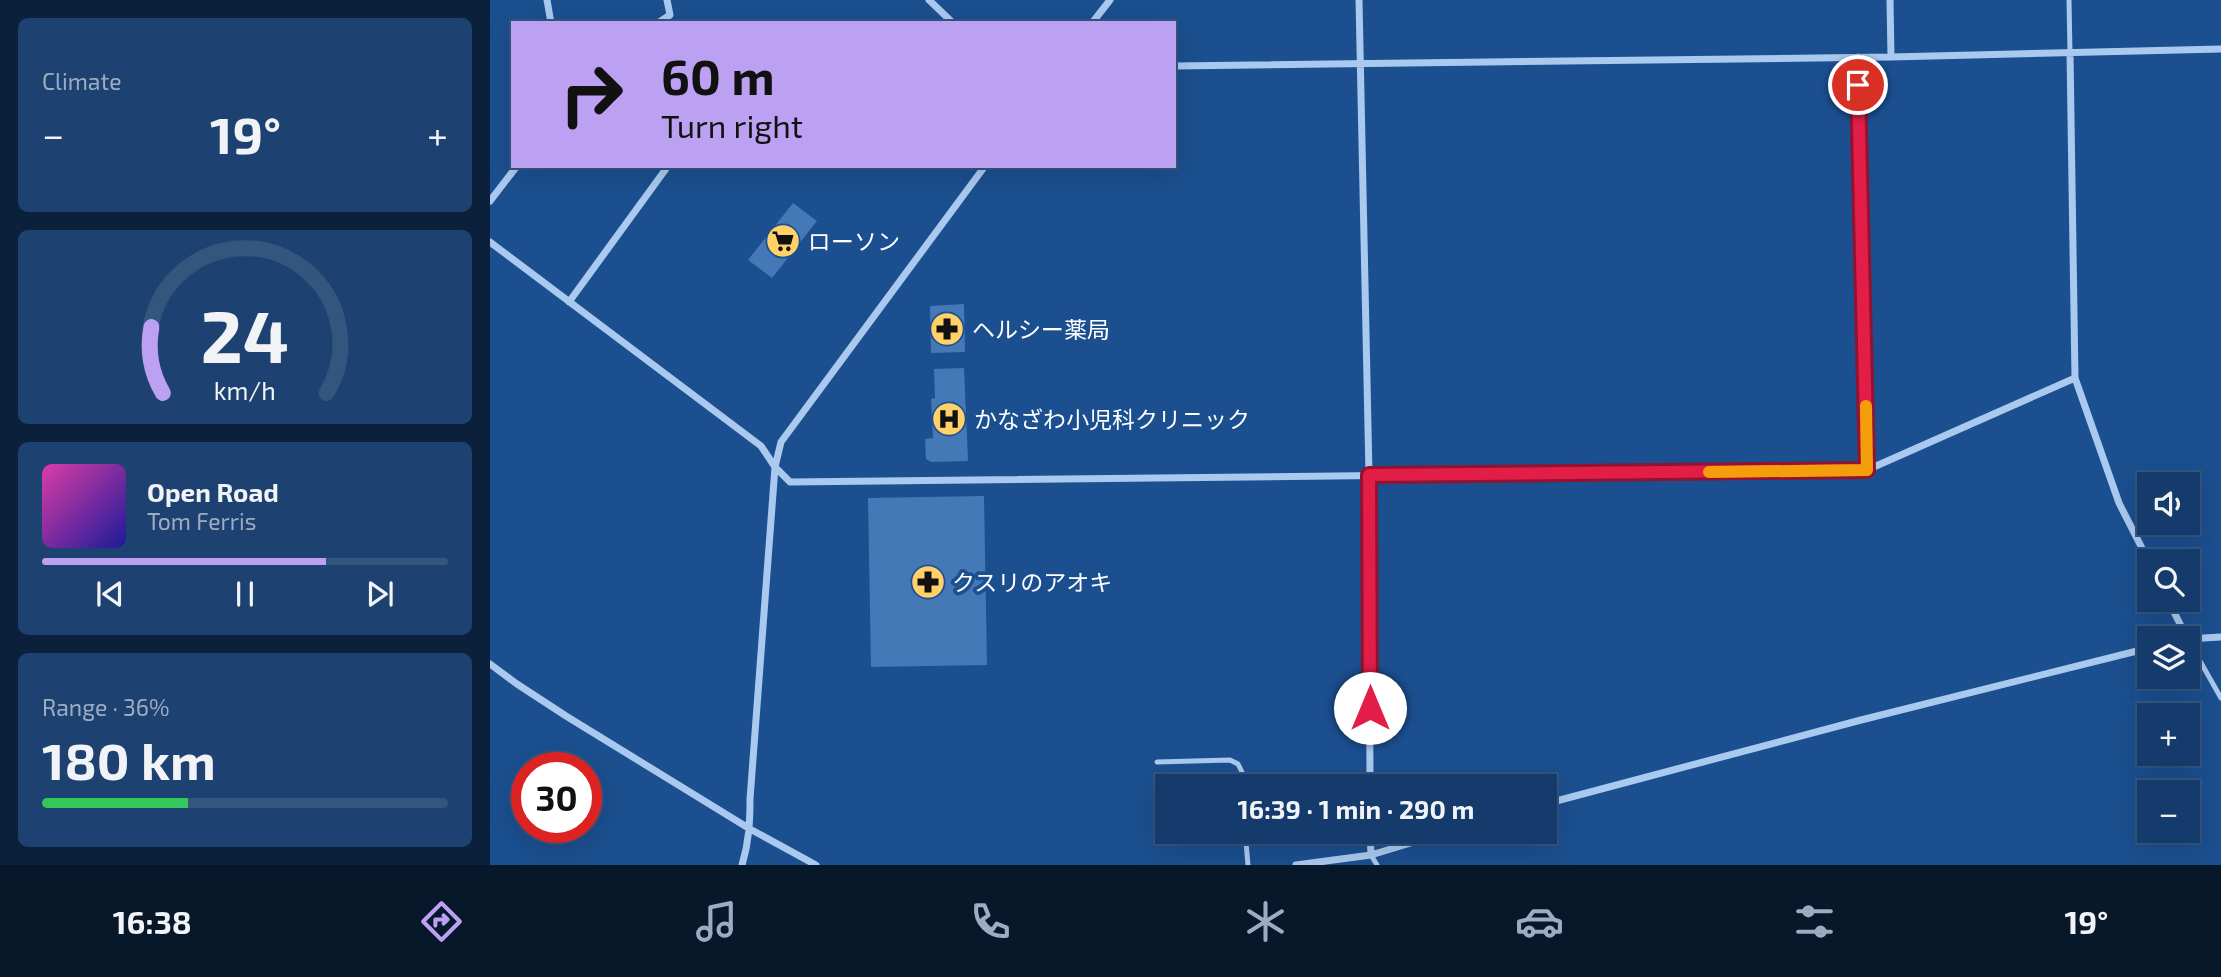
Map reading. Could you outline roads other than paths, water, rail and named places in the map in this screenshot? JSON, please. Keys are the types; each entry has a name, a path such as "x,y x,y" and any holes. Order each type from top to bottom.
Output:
{"street":[{"path":"547,0 551,21"},
{"path":"661,21 670,15 667,0"},
{"path":"929,0 951,21"},
{"path":"1094,21 1110,0"},
{"path":"1359,0 1369,475 1370,774"},
{"path":"1890,0 1891,57"},
{"path":"1176,66 2221,50"},
{"path":"2070,53 2075,378 2119,503 2142,549"},
{"path":"1858,57 1867,470"},
{"path":"490,201 515,168"},
{"path":"569,302 667,168"},
{"path":"742,865 750,829 775,467 781,442 984,168"},
{"path":"490,242 761,446 775,467 790,482 1867,470 2075,378"},
{"path":"2200,638 2221,637"},
{"path":"1557,801 1861,720 2137,651"},
{"path":"490,664 566,716 750,829 816,865"},
{"path":"1371,844 1371,855"},
{"path":"1296,865 1371,855 1407,844"}],"lane":[{"path":"2069,0 2070,53"},
{"path":"2200,662 2221,698"},
{"path":"1157,762 1230,760 1238,764 1242,774"},
{"path":"1246,844 1248,865"},
{"path":"1371,855 1377,865"}],"place":[{"name":"ローソン","path":"783,241"},
{"name":"ヘルシー薬局","path":"947,329"},
{"name":"かなざわ小児科クリニック","path":"949,419"},
{"name":"クスリのアオキ","path":"928,582"}]}
